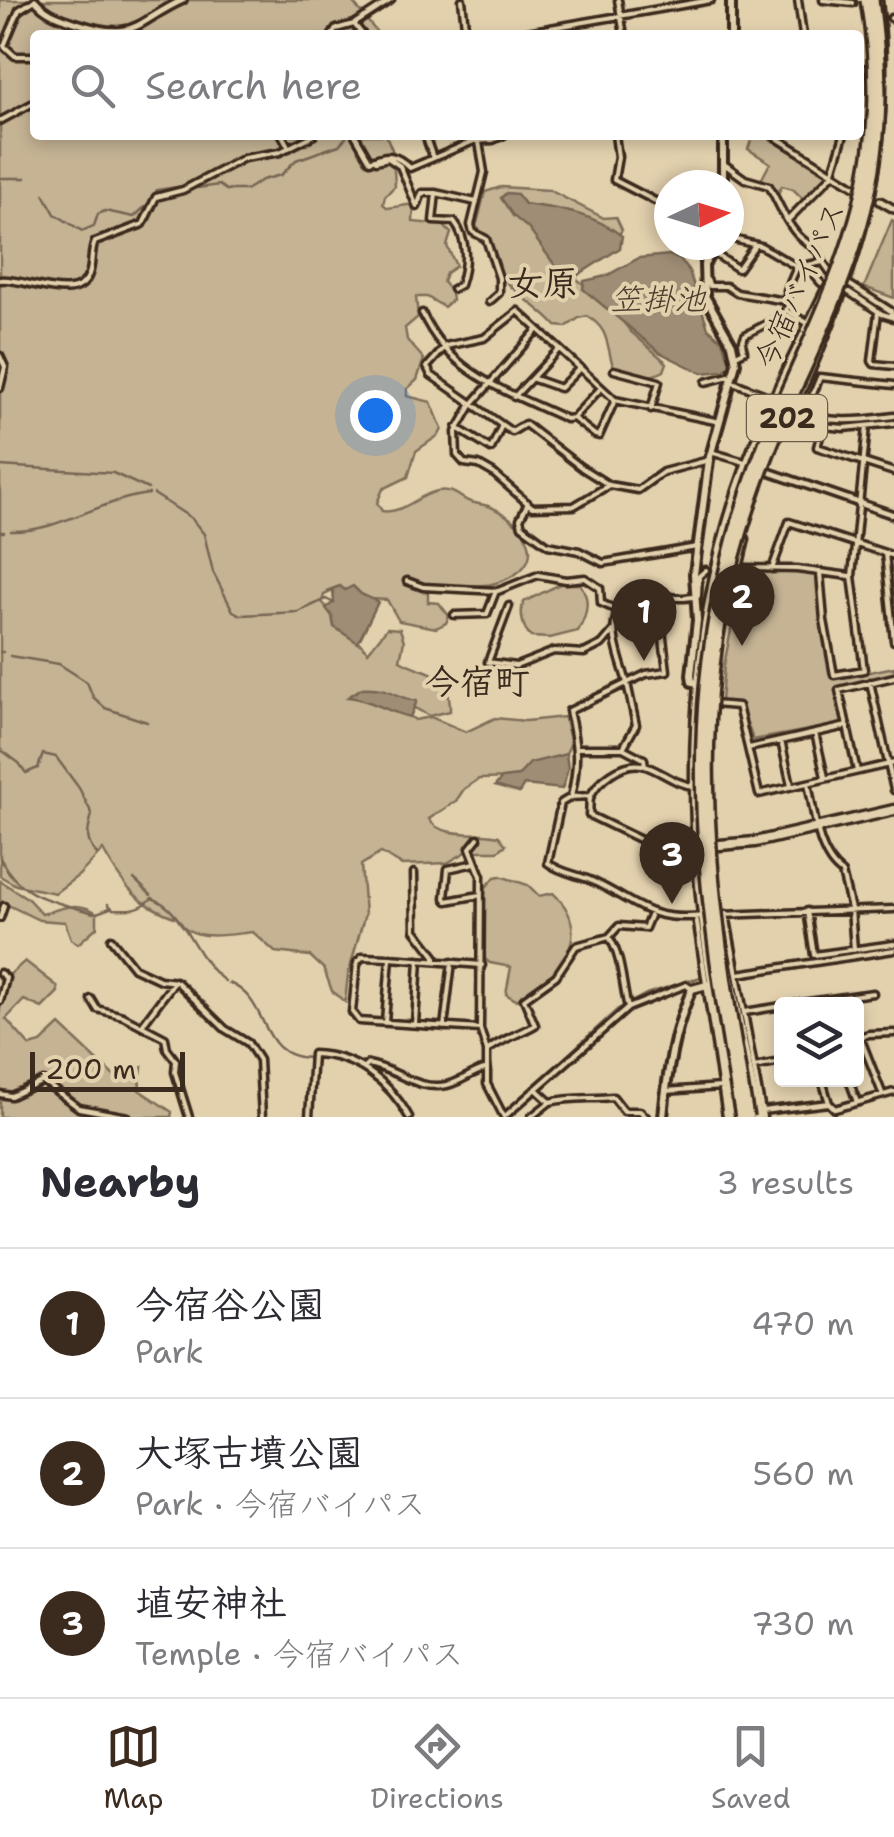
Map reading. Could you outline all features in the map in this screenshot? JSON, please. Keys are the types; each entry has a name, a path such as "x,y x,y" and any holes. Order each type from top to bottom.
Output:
{"highway":[{"path":"866,1 891,66"},
{"path":"747,1116 711,868 710,702 730,573 758,480 786,409 858,255 882,181 889,92 885,53 866,1"},
{"name":"今宿バイパス","path":"747,1116 710,984 700,917 694,786 699,683 710,602 726,532 748,463 784,374 850,238 865,192 876,137 876,74 866,1"},
{"name":"今宿バイパス","path":"876,218 885,186"},
{"name":"今宿バイパス","path":"747,1116 715,847 710,774 713,704 728,604 766,472 871,234"},
{"path":"697,843 715,847 894,810"},
{"path":"727,965 741,1024 747,1116"},
{"path":"710,984 720,1038 747,1116"}],"main road":[{"path":"731,0 731,30"},
{"path":"722,170 723,140"},
{"path":"699,683 692,682 691,675 697,620 697,547 710,456 734,379 736,356 706,296 703,272 709,260"},
{"path":"664,1117 669,1063 692,988 710,984"}],"street":[{"path":"30,56 14,56 4,46 19,10 35,0 54,15 97,30"},
{"path":"118,30 145,24 183,0"},
{"path":"335,30 354,24 391,0"},
{"path":"462,0 465,30"},
{"path":"618,0 623,30"},
{"path":"549,30 711,0"},
{"path":"798,0 802,30"},
{"path":"824,0 866,1"},
{"path":"354,24 359,30"},
{"path":"0,120 30,105"},
{"path":"285,140 289,148"},
{"path":"0,280 20,280 59,292 68,290 89,274 95,242 144,224 156,197 183,190 244,158 289,148 304,140"},
{"path":"358,140 370,161"},
{"path":"427,140 433,158"},
{"path":"370,161 389,155 402,159 410,168 487,140"},
{"path":"616,140 614,180 654,200"},
{"path":"780,140 832,175 894,208"},
{"path":"790,219 832,175 842,140"},
{"path":"480,142 484,172 470,225 473,232 486,239 500,288 496,298 488,302"},
{"path":"370,161 388,158 400,166 417,207 422,193 476,202"},
{"path":"722,162 746,179 769,186 780,211 802,239 817,248 833,276"},
{"path":"436,193 433,222 454,222 462,232 465,271 460,285 453,289"},
{"path":"744,242 796,267 823,262"},
{"path":"728,260 738,270 755,245"},
{"path":"736,356 744,351 745,335 786,310 787,290 796,267"},
{"path":"807,267 821,282"},
{"path":"703,272 710,286 726,286 737,293 786,302"},
{"path":"849,289 878,312 894,318"},
{"path":"849,289 891,311 894,318"},
{"path":"786,310 810,324"},
{"path":"720,422 615,400 515,311 484,338 443,349 427,366 428,373 512,432 525,424 609,485 638,490 663,472 710,456 748,463 894,515"},
{"path":"878,312 872,361 894,366"},
{"path":"422,313 443,349 486,384 514,397 566,419 573,418 600,389"},
{"path":"538,330 472,404 457,428 457,455 464,463 493,472 527,505 568,508 609,485"},
{"path":"514,397 559,350"},
{"path":"0,356 6,367 0,388"},
{"path":"532,378 560,388 579,369"},
{"path":"614,370 659,382 651,409"},
{"path":"802,412 820,377 894,385"},
{"path":"706,382 734,379 802,412 852,422 894,419"},
{"path":"573,418 598,436 615,400"},
{"path":"894,419 867,426 824,426 816,447 894,472"},
{"path":"457,428 491,448 502,425"},
{"path":"820,573 826,639 837,676 864,670 852,576 867,426"},
{"path":"527,505 520,519 522,526 548,545 579,551 604,562 697,547"},
{"path":"772,568 790,522 894,556"},
{"path":"885,554 894,641"},
{"path":"746,568 852,576"},
{"path":"509,606 488,662 516,666 554,651 584,653 602,644 613,631 618,611 631,596 648,592 671,600 698,596 699,576 706,570"},
{"path":"407,581 424,588 496,591 538,575 566,580 585,578 602,590 601,603 618,611"},
{"path":"454,615 488,614 496,591"},
{"path":"571,796 578,748 569,712 646,674 667,671 658,596"},
{"path":"613,631 636,724 623,748"},
{"path":"857,772 839,690 894,676"},
{"path":"870,682 894,790"},
{"path":"713,704 738,706 759,794 891,763"},
{"path":"748,748 847,726"},
{"path":"815,733 825,779"},
{"path":"781,741 792,787"},
{"path":"578,748 623,748 644,759 645,766"},
{"path":"694,786 633,765 607,777 590,796 592,817 636,838 697,843"},
{"path":"808,783 818,828 833,867 842,873 851,909 854,950"},
{"path":"590,796 571,796 561,803 549,866 589,880 650,914 666,918 894,910"},
{"path":"478,838 470,848 481,876 480,1029 486,1051 486,1084 504,1117 627,1004 686,985 692,988"},
{"path":"476,863 445,872 445,898 447,901 481,895"},
{"path":"414,873 415,930 435,961"},
{"path":"0,918 4,906"},
{"path":"807,911 814,956 894,947"},
{"path":"486,1051 498,1040 515,1038 535,1025 524,999 556,976 576,946 609,937 619,926 645,928 650,914"},
{"path":"723,915 754,1066 747,1116"},
{"path":"609,937 618,950 619,975 627,1004"},
{"path":"111,939 134,968 160,980 175,981 203,1004 224,1029 248,1043 259,1060 262,1117"},
{"path":"738,974 894,947"},
{"path":"480,1029 359,1021 352,1012 362,956 482,965"},
{"path":"385,1022 390,958"},
{"path":"415,1024 419,960"},
{"path":"444,1026 452,962"},
{"path":"0,973 6,978 0,1001"},
{"path":"142,1026 175,981"},
{"path":"710,984 721,1087 747,1116"},
{"path":"840,997 873,992"},
{"path":"90,999 97,1009 164,1038 176,1061 175,1072 188,1117"},
{"path":"745,1012 774,1007"},
{"path":"864,1036 893,1033 894,1041"},
{"path":"864,1051 882,1094"},
{"path":"309,1117 313,1054 365,1067 409,1117"},
{"path":"754,1066 774,1063"},
{"path":"365,1067 381,1066 418,1085 452,1084 486,1069"},
{"path":"0,1094 11,1096 43,1081 79,1108 128,1117"},
{"path":"666,1091 721,1087"},
{"path":"824,1087 829,1104 835,1109 894,1092"},
{"path":"852,1087 857,1102"},
{"path":"537,1090 550,1102"},
{"path":"535,1116 550,1102 612,1097 624,1110 640,1111 646,1117"},
{"path":"747,1116 829,1104"}],"shaded area":[{"path":"0,0 351,0 375,30 30,30 30,140 388,140 393,152 395,186 383,204 388,208 414,204 413,222 443,225 451,233 447,246 456,266 446,273 443,282 452,300 444,307 427,297 416,297 418,317 405,328 407,340 424,359 407,396 431,402 442,429 416,451 408,477 383,489 377,503 382,511 391,511 431,493 451,492 505,515 524,534 530,555 515,574 499,582 428,586 428,602 439,603 449,616 446,623 436,628 399,621 387,600 339,588 324,595 322,602 368,652 387,628 400,629 404,641 400,660 441,680 450,711 429,716 413,707 408,715 415,720 431,717 466,732 495,718 526,721 564,717 571,743 564,757 530,768 518,778 479,779 429,819 450,832 499,836 506,845 498,851 468,851 447,863 402,865 381,853 361,865 365,914 348,975 345,1002 332,991 324,969 310,956 275,952 253,932 200,934 151,907 124,884 103,850 55,893 16,885 0,876"},
{"path":"751,140 780,140 832,175 804,200 793,189 782,186 776,197 769,186 759,184 770,163 748,149"},
{"path":"501,187 549,190 604,218 616,217 622,230 618,236 531,228 564,269 609,304 631,332 667,363 664,371 638,375 613,366 606,337 594,321 587,316 566,327 556,326 507,282 486,237 476,227 485,192"},
{"path":"894,221 894,298 864,287"},
{"path":"743,570 817,574 833,676 836,679 894,667 894,674 839,687 836,691 842,724 753,740 740,703 721,701 724,665"},
{"path":"560,584 580,584 586,596 584,619 578,631 550,638 531,637 523,621 524,602"},
{"path":"500,876 528,885 539,896 553,893 566,908 572,924 572,939 558,968 516,1000 506,994 511,967 485,959 483,898 486,887"},
{"path":"0,881 27,898 42,914 70,906 90,909 97,913 97,927 78,944 71,939 65,922 39,920 0,901"},
{"path":"25,961 57,986 58,992 42,1008 24,1000 6,1019 30,1046 41,1043 60,1025 117,1079 142,1067 139,1090 172,1112 171,1117 0,1117 0,983"}],"water":[{"path":"506,193 517,194 525,204 600,222 622,236 620,248 567,282 528,228 513,216 501,198"},
{"name":"笠掛池","path":"639,258 681,260 689,271 708,328 722,340 731,364 724,371 702,373 659,352 583,289 584,281 606,276"},
{"path":"340,586 345,590 353,586 378,602 358,643 334,627 326,608 334,602 333,591 329,590"},
{"path":"362,688 380,689 417,701 410,717 348,697"},
{"path":"566,754 568,769 562,789 524,785 519,793 495,786 502,778 518,776 530,763"}],"waterway":[{"path":"198,188 219,185 226,190 246,190 281,175 296,160 344,140"},
{"path":"0,178 26,178"},
{"path":"44,194 55,214 82,231 94,226 98,214 105,211 134,217 157,190 190,185"},
{"path":"0,466 113,473 148,489"},
{"path":"11,531 46,526 149,494"},
{"path":"154,494 191,518 204,534 213,572 233,611 241,615 298,612 326,599 334,603"},
{"path":"10,656 59,664 87,682 93,697 105,708 147,722"},
{"path":"0,749 26,773 38,768 43,754 56,757 92,814 89,840 97,854"},
{"path":"0,858 8,872 28,890 94,913"},
{"path":"134,879 151,895"},
{"path":"108,904 113,909 130,909 152,898 164,904 214,972 225,981"},
{"path":"97,913 110,908"},
{"path":"742,970 894,948"},
{"path":"536,1084 618,1009 646,994 701,977"},
{"path":"229,983 252,1002 281,1049 311,1058"},
{"path":"316,1057 344,1062 367,1074"},
{"path":"379,1075 407,1107"},
{"path":"508,1117 531,1097"}],"place":[{"name":"大塚古墳公園","path":"742,646"},
{"name":"今宿谷公園","path":"644,661"},
{"name":"埴安神社","path":"672,904"}],"district":[{"name":"女原","path":"543,283"},
{"name":"今宿町","path":"477,682"}]}
